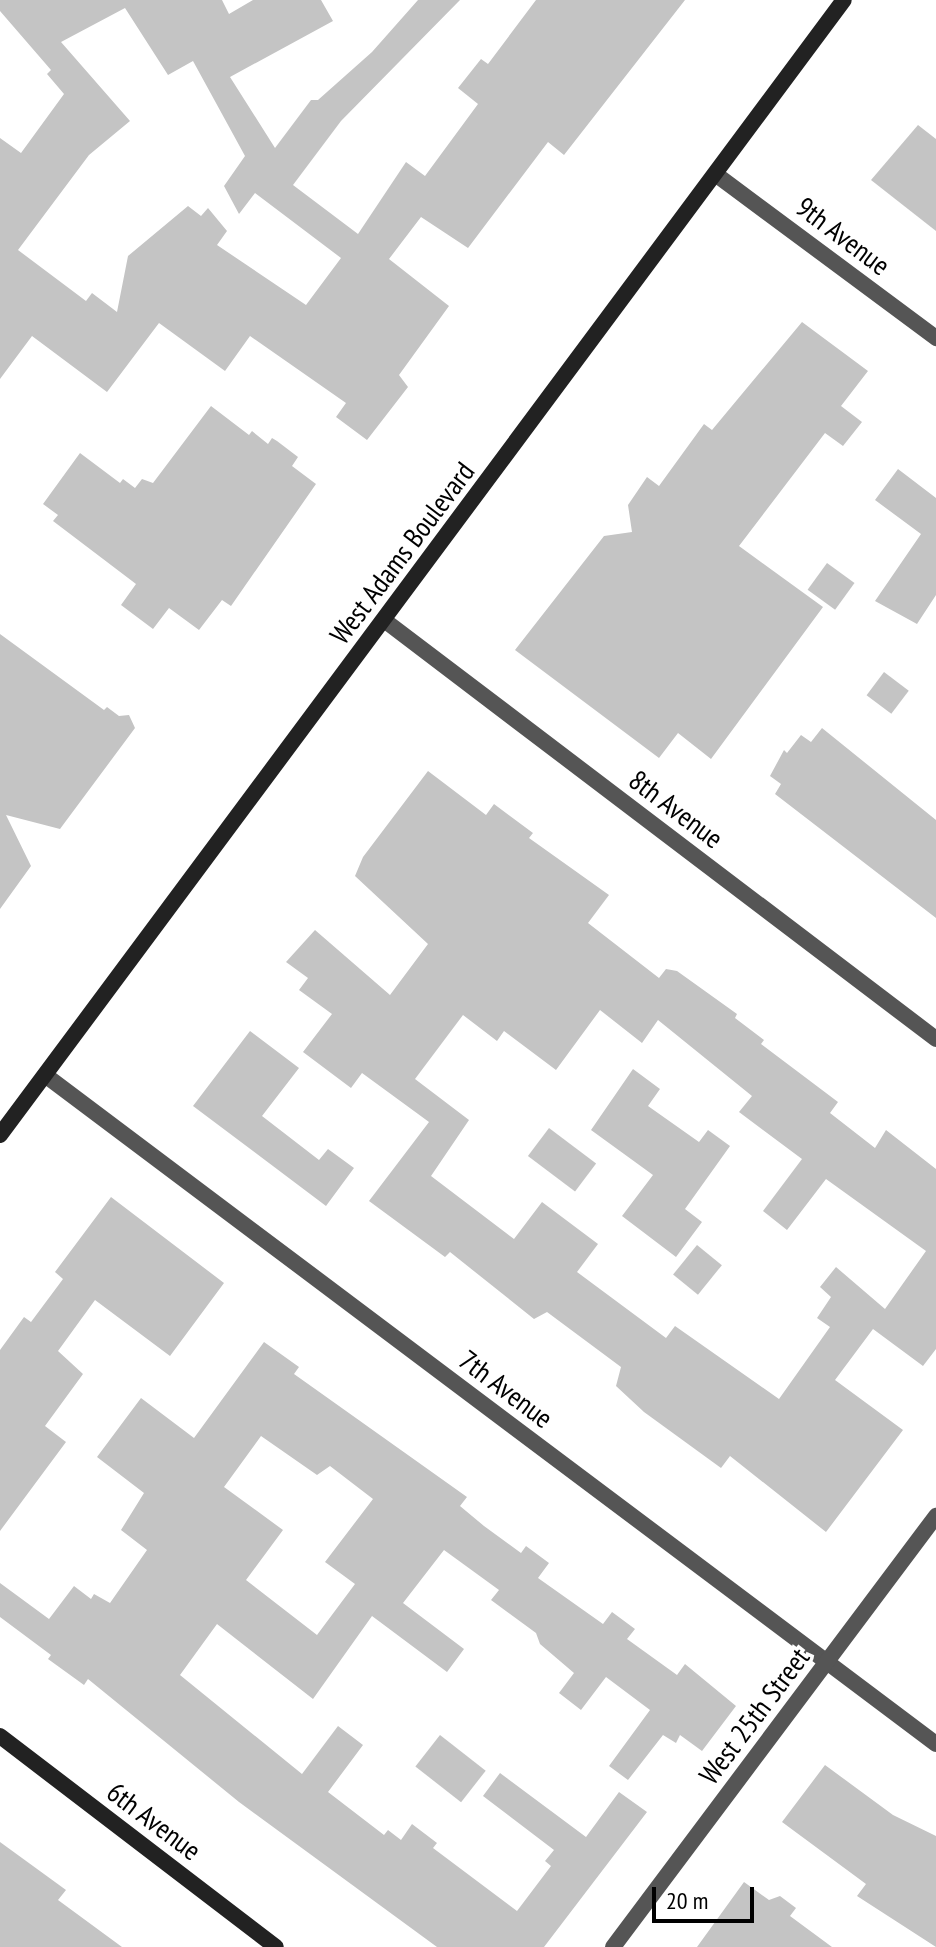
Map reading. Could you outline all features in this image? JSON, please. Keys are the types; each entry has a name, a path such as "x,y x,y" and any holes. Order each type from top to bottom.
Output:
{"main road":[{"name":"West Adams Boulevard","path":"0,1135 718,176 844,0"},
{"name":"6th Avenue","path":"0,1736 276,1947"}],"street":[{"name":"9th Avenue","path":"718,176 936,338"},
{"name":"8th Avenue","path":"384,620 936,1039"},
{"name":"7th Avenue","path":"45,1075 936,1744"},
{"name":"West 25th Street","path":"613,1947 936,1516"}],"building":[{"path":"0,0 222,0 229,14 253,0 321,0 333,21 230,77 275,148 311,100 318,100 372,52 418,0 460,0 341,121 293,185 358,234 406,162 425,176 478,104 458,88 481,59 488,64 536,0 685,0 564,155 548,142 468,248 421,217 389,259 449,306 399,375 408,387 367,440 336,417 346,403 250,336 225,371 159,323 107,392 32,336 0,379 0,138 21,153 64,94 47,74 51,70 0,11","holes":["125,8 168,75 193,61 245,156 224,186 239,214 255,193 341,258 306,305 217,245 227,231 208,208 201,216 188,206 128,256 117,312 92,293 86,301 18,250 89,155 130,121 61,42"]},
{"path":"918,125 936,139 936,231 871,180"},
{"path":"802,322 868,371 841,406 862,422 843,446 825,433 739,546 823,607 711,759 678,733 659,758 515,650 604,536 632,532 628,505 647,477 659,486 704,424 712,430"},
{"path":"211,406 249,435 252,431 268,444 272,438 277,441 298,457 292,466 316,484 231,606 222,600 199,630 169,608 153,629 121,605 136,584 53,521 58,515 43,504 80,453 120,483 123,479 135,488 142,479 153,483"},
{"path":"898,469 936,498 936,595 917,624 875,601 921,534 875,500"},
{"path":"827,563 855,583 835,610 808,590"},
{"path":"0,634 104,710 107,707 119,716 129,715 135,728 60,829 6,815 31,866 0,909"},
{"path":"884,672 909,691 891,714 867,695"},
{"path":"822,728 936,820 936,918 775,794 781,784 770,776 784,750 787,753 801,735 811,742"},
{"path":"428,771 486,815 494,804 533,833 529,838 609,895 588,923 659,978 666,969 677,971 737,1014 735,1018 764,1040 761,1044 838,1102 830,1113 875,1148 886,1130 936,1169 936,1349 923,1366 873,1329 835,1380 903,1430 826,1532 730,1456 721,1468 644,1412 616,1386 621,1367 547,1312 534,1319 450,1252 445,1257 369,1201 429,1122 362,1073 351,1088 303,1052 332,1014 299,990 308,978 286,962 315,930 390,995 428,944 355,876 363,857","holes":["600,1010 642,1043 658,1020 752,1096 739,1112 802,1159 763,1211 787,1230 826,1179 926,1251 885,1309 836,1267 820,1287 831,1297 817,1318 830,1327 779,1399 675,1326 666,1338 577,1272 598,1244 542,1202 514,1239 431,1176 469,1120 415,1079 463,1015 497,1041 504,1031 556,1070"]},
{"path":"250,1031 299,1068 262,1116 319,1160 328,1149 354,1168 326,1206 193,1106"},
{"path":"633,1069 660,1089 648,1106 699,1142 708,1130 730,1146 685,1209 702,1222 676,1257 622,1216 653,1175 591,1130"},
{"path":"549,1128 596,1164 575,1191 528,1156"},
{"path":"111,1197 224,1283 170,1356 95,1300 58,1351 83,1374 45,1426 66,1442 0,1531 0,1350 24,1317 31,1322 63,1279 55,1272"},
{"path":"697,1245 722,1265 698,1295 673,1275"},
{"path":"264,1342 299,1367 294,1374 467,1497 460,1506 484,1526 521,1553 526,1546 549,1563 538,1578 603,1624 612,1612 635,1629 627,1639 677,1675 685,1664 736,1706 702,1751 680,1735 676,1743 663,1735 628,1780 609,1766 650,1710 606,1677 581,1710 559,1693 574,1673 540,1644 536,1633 491,1600 499,1590 444,1550 403,1603 464,1649 447,1672 372,1616 313,1699 217,1624 180,1675 302,1774 338,1726 363,1745 328,1792 384,1835 388,1830 401,1840 412,1824 437,1843 433,1848 517,1911 551,1866 545,1861 554,1850 483,1796 500,1773 586,1837 619,1792 647,1812 544,1947 437,1947 239,1802 88,1679 84,1685 48,1659 51,1655 0,1617 0,1583 49,1619 74,1586 91,1599 94,1594 110,1603 147,1550 121,1530 144,1493 97,1457 141,1398 194,1438","holes":["261,1436 317,1475 330,1466 373,1499 325,1562 355,1584 317,1635 246,1580 283,1530 224,1487"]},
{"path":"440,1735 486,1771 461,1802 415,1767"},
{"path":"825,1765 893,1815 936,1836 936,1947 857,1896 866,1884 782,1822"},
{"path":"0,1842 66,1890 58,1900 122,1947 0,1947"},
{"path":"744,1882 769,1900 780,1896 796,1908 790,1916 832,1947 697,1947"}]}
